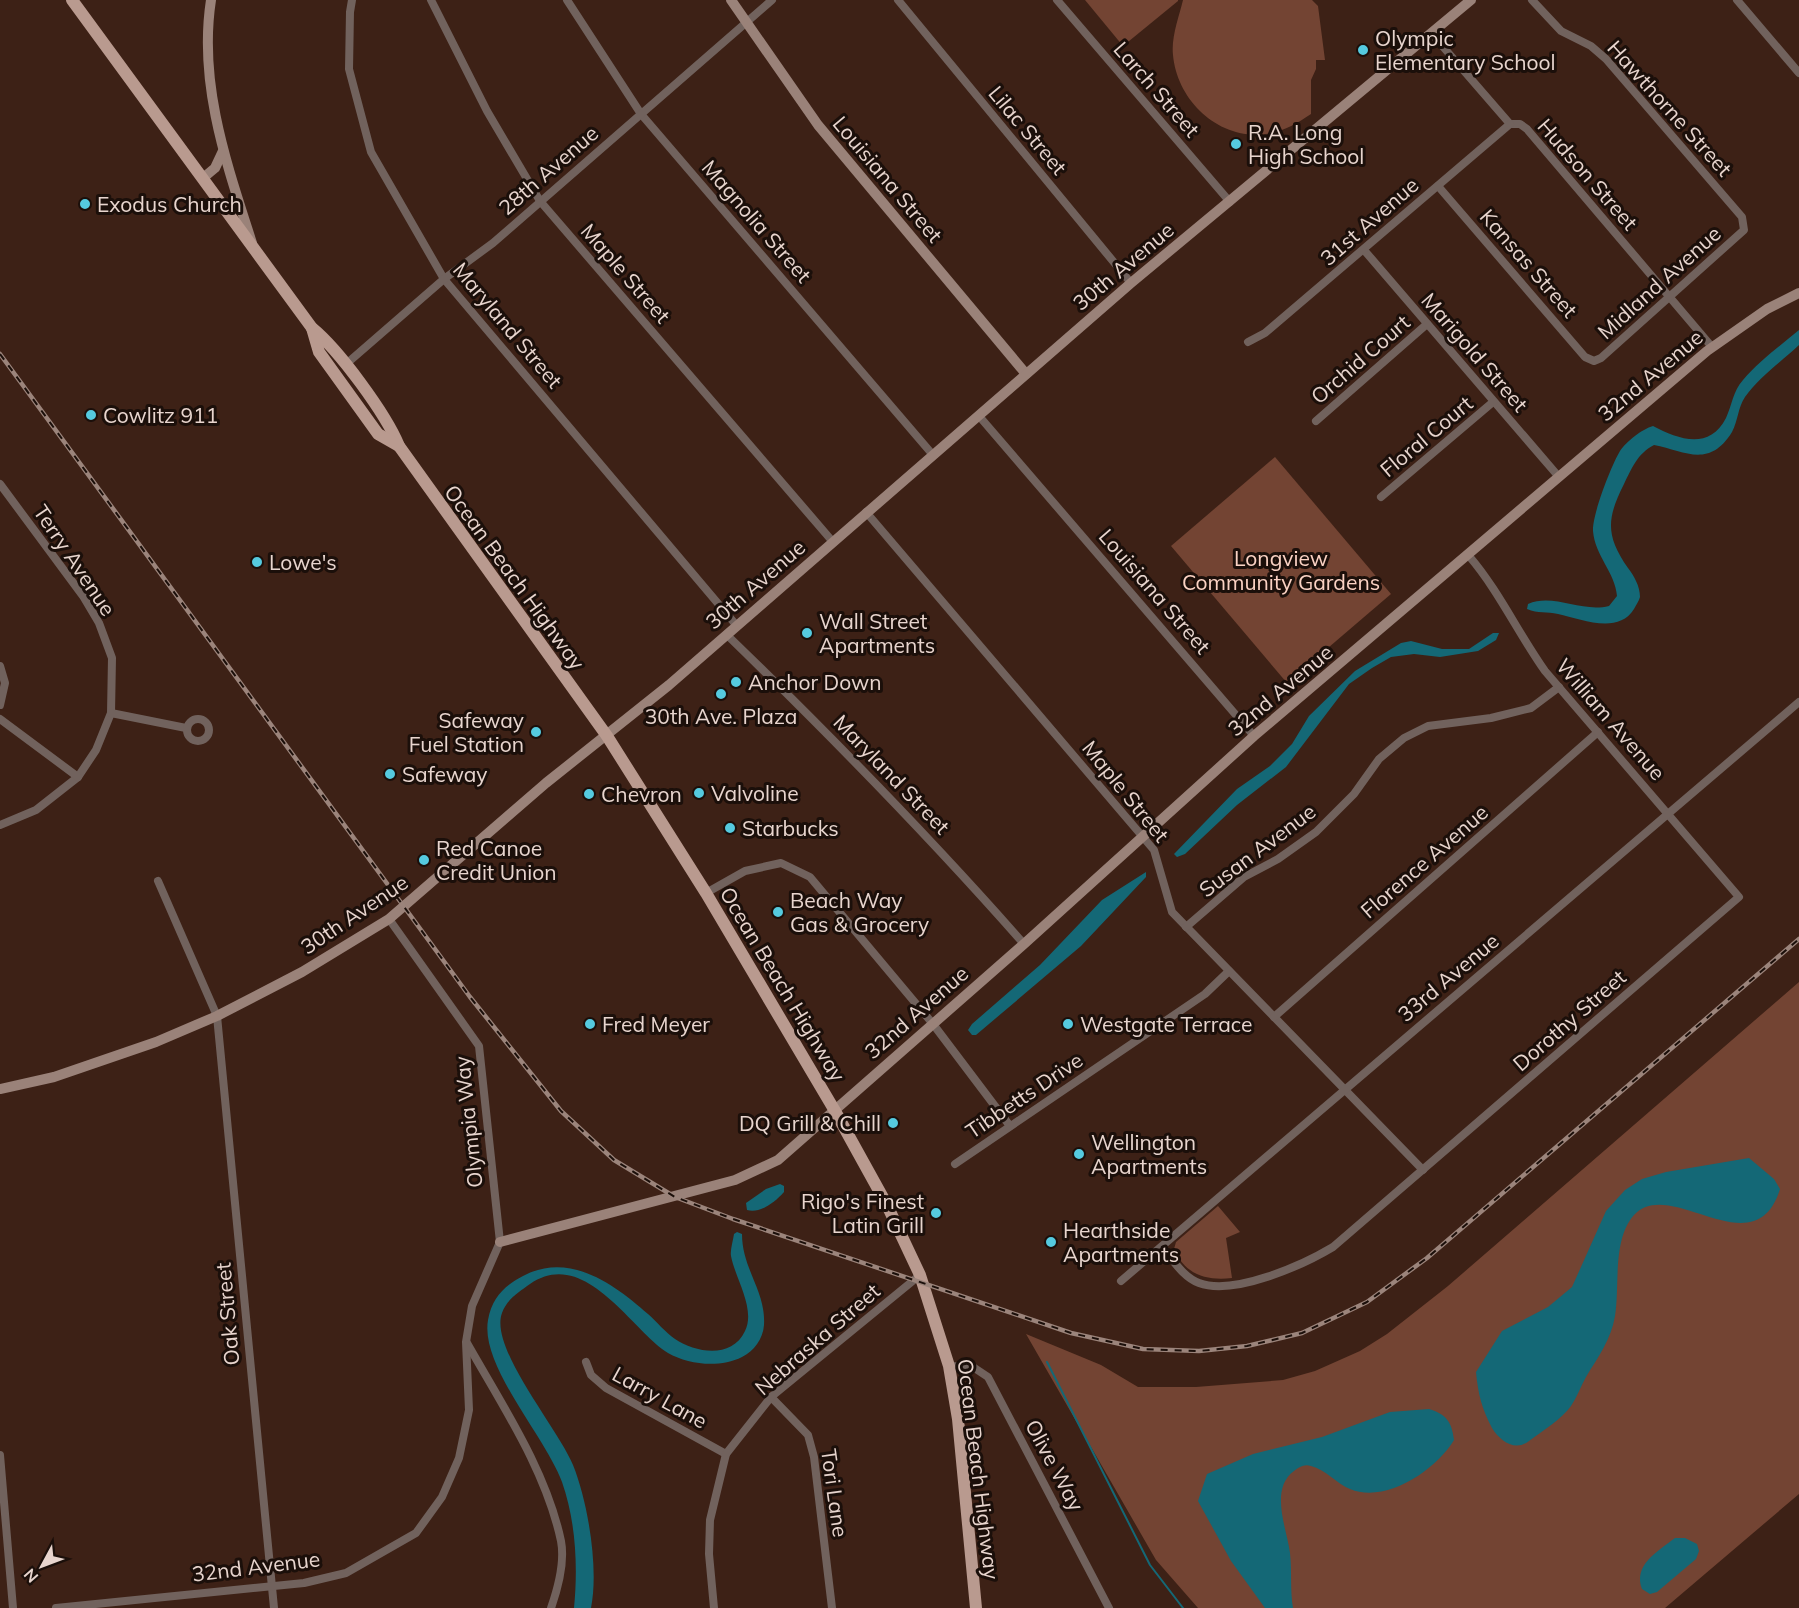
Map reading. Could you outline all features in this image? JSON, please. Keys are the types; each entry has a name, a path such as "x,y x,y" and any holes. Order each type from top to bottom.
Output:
{"main road":[{"name":"Ocean Beach Highway","path":"72,0 312,328 326,339 391,426 399,446 607,736 706,893 835,1111 887,1205 921,1275 949,1365 958,1419 976,1608"},
{"name":"Ocean Beach Highway","path":"312,328 319,352 378,434 399,446"}],"street":[{"path":"211,0 208,65 214,109 223,151 253,246"},
{"name":"Maryland Street","path":"352,0 349,69 372,152 444,279 737,626"},
{"name":"Maple Street","path":"431,0 487,111 540,201 833,542"},
{"name":"Magnolia Street","path":"567,0 641,114 933,454"},
{"name":"Louisiana Street","path":"731,0 818,125 1026,374"},
{"name":"28th Avenue","path":"345,366 444,279 493,243 772,0"},
{"name":"Lilac Street","path":"898,0 1131,283"},
{"name":"Larch Street","path":"1057,0 1230,202"},
{"name":"30th Avenue","path":"0,1089 109,1059 217,1016 302,972 389,919 546,783 607,736 727,635 1131,283 1471,0"},
{"name":"Hawthorne Street","path":"1532,0 1561,31 1591,46 1606,59 1742,217 1745,226"},
{"path":"1737,0 1799,73"},
{"name":"Hudson Street","path":"1432,34 1510,124 1520,124 1527,129 1712,347"},
{"name":"31st Avenue","path":"1248,342 1265,333 1510,124"},
{"path":"203,177 215,168 223,151"},
{"name":"Kansas Street","path":"1438,186 1585,357 1594,361"},
{"name":"Midland Avenue","path":"1594,361 1601,358 1670,297 1740,234 1745,226"},
{"name":"Marigold Street","path":"1364,250 1559,477"},
{"name":"32nd Avenue","path":"56,1608 304,1583 346,1573 416,1533 442,1497 459,1458 469,1410 466,1342 472,1306 500,1242 735,1180 778,1160 1024,944 1254,736 1469,556 1712,347 1767,309 1799,293"},
{"name":"Orchid Court","path":"1316,421 1427,324"},
{"name":"Floral Court","path":"1381,497 1493,402"},
{"name":"Louisiana Street","path":"979,416 1254,736"},
{"name":"Terry Avenue","path":"0,484 83,596 99,623 112,658 111,713 96,750 78,777 36,810 0,825"},
{"name":"Maple Street","path":"866,512 1154,850 1172,912 1423,1170"},
{"name":"William Avenue","path":"1469,556 1502,601 1524,642 1559,687 1739,897"},
{"name":"Maryland Street","path":"727,635 839,743 950,860 1024,944"},
{"path":"0,666 5,683 0,705"},
{"name":"Susan Avenue","path":"1186,927 1244,876 1278,859 1316,832 1354,794 1379,759 1404,738 1428,726 1491,718 1531,708 1559,687"},
{"name":"33rd Avenue","path":"1121,1281 1799,702"},
{"path":"111,713 186,728"},
{"path":"0,719 78,777"},
{"name":"Florence Avenue","path":"1274,1017 1598,732"},
{"path":"706,893 745,871 781,863 810,877 933,1024 1010,1126"},
{"name":"Oak Street","path":"158,881 217,1016 274,1608"},
{"name":"Dorothy Street","path":"1162,1248 1184,1273 1200,1283 1225,1285 1280,1274 1333,1247 1739,897"},
{"name":"Olympia Way","path":"389,919 479,1046 500,1242"},
{"name":"Tibbetts Drive","path":"956,1164 1205,994 1229,972"},
{"name":"Nebraska Street","path":"714,1608 709,1554 710,1520 726,1454 771,1397 921,1275"},
{"path":"466,1342 541,1481 561,1543 558,1586 551,1608"},
{"name":"Larry Lane","path":"586,1362 591,1375 606,1388 726,1454"},
{"name":"Olive Way","path":"949,1365 973,1367 988,1377 1109,1608"},
{"name":"Tori Lane","path":"771,1397 808,1435 814,1457 832,1608"},
{"path":"0,1455 13,1608"}],"green space":[{"path":"1085,0 1178,0 1178,1 1123,46"},
{"path":"1183,0 1312,0 1318,6 1325,60 1316,60 1316,69 1311,80 1311,114 1278,131 1248,134 1231,131 1216,124 1203,114 1182,87 1173,55 1174,34"},
{"name":"Longview Community Gardens","path":"1275,457 1391,594 1287,683 1171,546"},
{"path":"1799,982 1799,1494 1665,1608 1198,1608 1156,1560 1026,1334 1101,1365 1138,1387 1196,1387 1283,1380 1315,1371 1360,1351 1387,1334 1448,1286"},
{"path":"1218,1206 1240,1232 1226,1238 1232,1278 1214,1278 1198,1274 1184,1265 1174,1249 1176,1242"}],"water":[{"path":"1799,330 1799,345 1763,376 1745,397 1734,428 1723,443 1705,454 1696,455 1654,445 1639,457 1633,467 1618,496 1611,526 1615,546 1638,585 1640,593 1638,602 1627,617 1619,621 1599,623 1527,609 1528,604 1538,601 1588,607 1609,606 1617,596 1613,579 1597,548 1593,531 1603,491 1620,451 1635,436 1653,426 1683,438 1702,438 1711,435 1726,418 1735,393 1743,380"},
{"path":"1493,633 1499,633 1496,640 1478,651 1440,657 1414,654 1391,657 1372,668 1349,684 1286,767 1237,805 1185,854 1177,857 1174,854 1237,789 1270,766 1292,744 1309,716 1355,671 1401,643 1411,641 1442,649 1469,649"},
{"path":"1146,872 1146,877 1081,946 976,1035 972,1035 968,1030 972,1024 1040,965 1102,900"},
{"path":"1749,1158 1774,1179 1780,1189 1768,1212 1752,1222 1732,1222 1668,1205 1650,1206 1634,1215 1622,1237 1615,1316 1610,1333 1573,1403 1557,1420 1524,1444 1508,1444 1499,1437 1483,1408 1476,1372 1502,1331 1548,1307 1572,1287 1606,1211 1625,1190 1642,1179 1666,1172"},
{"path":"780,1184 784,1186 784,1192 772,1203 762,1209 747,1210 746,1203 766,1189"},
{"path":"737,1232 742,1234 746,1258 764,1313 764,1325 760,1340 754,1348 742,1357 724,1363 705,1364 685,1360 668,1353 606,1296 588,1283 570,1276 550,1275 530,1284 510,1300 504,1308 501,1328 506,1346 527,1388 565,1449 573,1465 583,1497 593,1555 593,1592 591,1608 574,1608 575,1545 567,1497 554,1464 503,1379 494,1358 488,1338 488,1320 492,1305 510,1284 523,1276 540,1269 557,1267 574,1269 590,1274 621,1292 671,1336 684,1344 703,1350 723,1350 739,1340 748,1322 744,1294 731,1256 734,1234"},
{"path":"1429,1409 1444,1416 1452,1428 1454,1440 1423,1473 1409,1481 1379,1492 1364,1492 1350,1489 1321,1470 1306,1465 1298,1468 1287,1479 1282,1488 1281,1499 1290,1553 1293,1608 1265,1608 1231,1561 1198,1501 1207,1474 1253,1454 1322,1437 1390,1412"},
{"path":"1675,1538 1685,1538 1697,1544 1699,1551 1696,1559 1657,1592 1650,1594 1642,1589 1640,1580 1644,1566 1654,1554"}],"waterway":[{"path":"1047,1362 1150,1565 1183,1608"}],"railway":[{"path":"0,354 470,997 561,1111 614,1160 675,1197 733,1219 1071,1333 1143,1349 1199,1351 1247,1346 1302,1333 1367,1302 1427,1258 1799,939"}],"place":[{"name":"Olympic Elementary School","path":"1363,50"},
{"name":"R.A. Long High School","path":"1236,144"},
{"name":"Exodus Church","path":"85,204"},
{"name":"Cowlitz 911","path":"91,415"},
{"name":"Lowe's","path":"257,562"},
{"name":"Wall Street Apartments","path":"807,633"},
{"name":"Anchor Down","path":"736,682"},
{"name":"30th Ave. Plaza","path":"721,694"},
{"name":"Safeway Fuel Station","path":"536,732"},
{"name":"Safeway","path":"390,774"},
{"name":"Valvoline","path":"699,793"},
{"name":"Chevron","path":"589,794"},
{"name":"Starbucks","path":"730,828"},
{"name":"Red Canoe Credit Union","path":"424,860"},
{"name":"Beach Way Gas & Grocery","path":"778,912"},
{"name":"Fred Meyer","path":"590,1024"},
{"name":"Westgate Terrace","path":"1068,1024"},
{"name":"DQ Grill & Chill","path":"893,1123"},
{"name":"Wellington Apartments","path":"1079,1154"},
{"name":"Rigo's Finest Latin Grill","path":"936,1213"},
{"name":"Hearthside Apartments","path":"1051,1242"}]}
